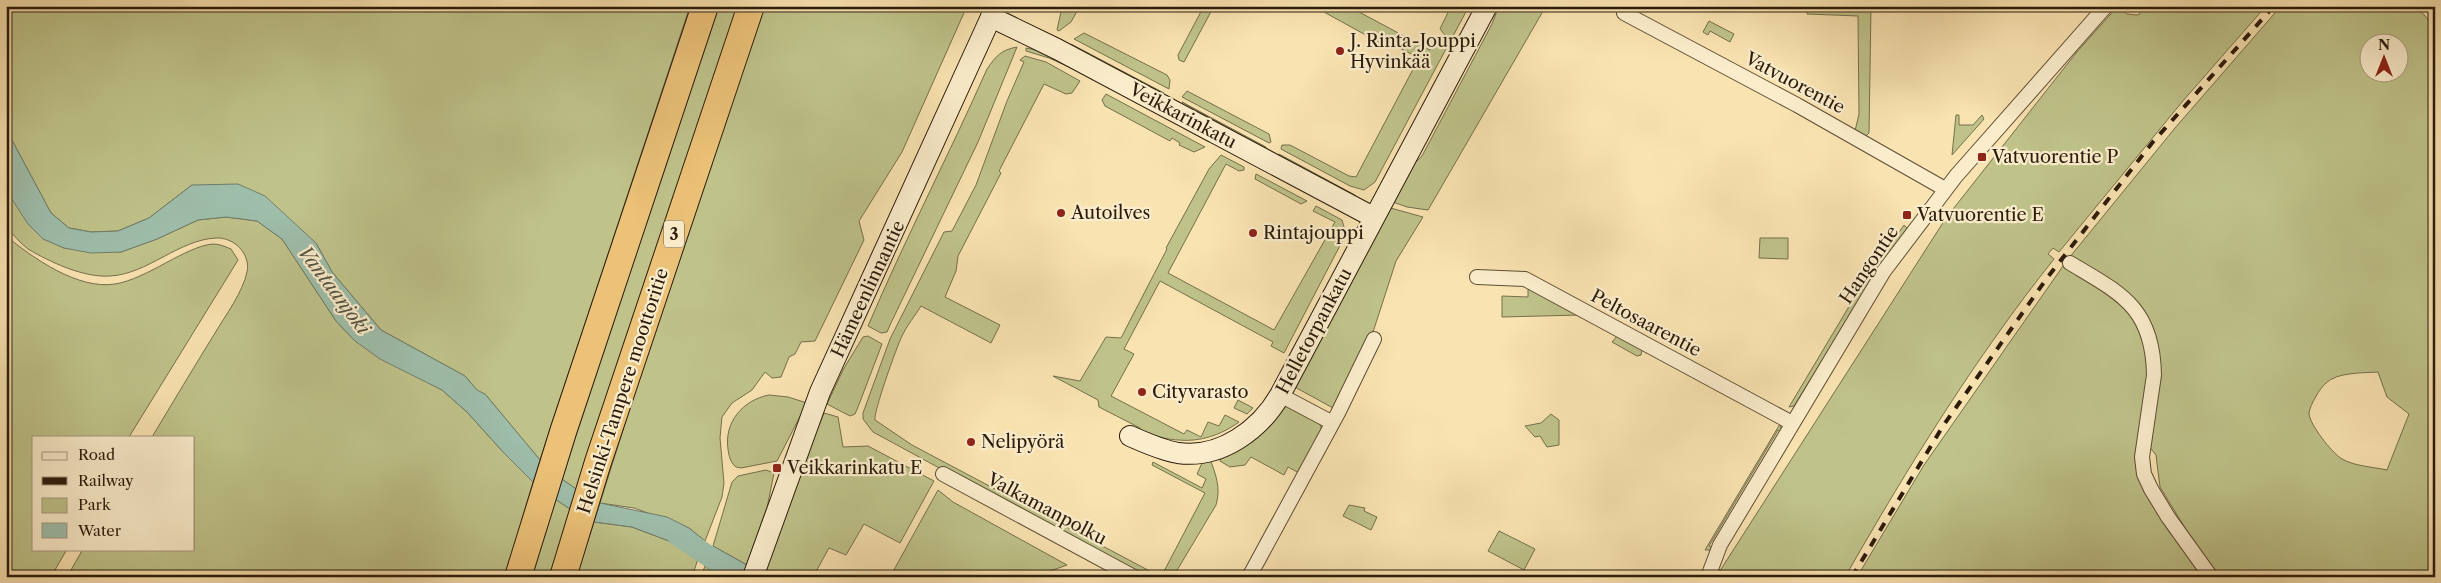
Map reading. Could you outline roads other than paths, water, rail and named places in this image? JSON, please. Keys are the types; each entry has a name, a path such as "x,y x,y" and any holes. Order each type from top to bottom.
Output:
{"highway":[{"path":"518,577 563,432 705,6"},
{"name":"Helsinki-Tampere moottoritie","path":"566,566 598,462 751,6"}],"street":[{"name":"Helletorpankatu","path":"1130,436 1160,449 1193,454 1212,450 1233,442 1251,430 1266,416 1280,395 1487,6"},
{"name":"Hangontie","path":"1708,577 1720,545 1884,271 1946,189 2106,6"},
{"name":"Veikkarinkatu","path":"993,12 1057,49 1374,217"},
{"name":"Hämeenlinnantie","path":"753,577 820,392 993,12"},
{"name":"Vatvuorentie","path":"1624,13 1797,105 1946,189"},
{"path":"2070,262 2116,289 2126,298 2146,330 2152,352 2154,374 2142,457 2144,474 2159,503 2211,577"},
{"name":"Peltosaarentie","path":"1477,277 1524,279 1792,423"},
{"path":"1248,577 1331,422 1338,413 1374,338"},
{"path":"1280,395 1331,422"},
{"name":"Valkamanpolku","path":"942,474 1134,577"}],"water":[{"path":"6,129 51,213 69,228 91,232 118,231 149,218 192,185 238,184 265,196 316,243 332,272 381,330 465,376 477,390 485,394 540,460 533,482 467,412 442,390 380,359 355,341 336,321 282,239 257,221 226,217 198,220 157,239 121,252 91,253 64,248 43,239 28,224 6,190"},
{"path":"559,477 579,491 573,511 552,497"},
{"path":"600,503 667,517 689,528 705,541 698,559 669,541 632,527 594,522"},
{"path":"713,546 747,565 742,577 720,577 705,566"}],"waterway":[{"name":"Vantaanjoki","path":"677,535 740,577"}],"railway":[{"path":"1852,577 1943,426 2047,278 2152,143 2274,6"}],"place":[{"name":"J. Rinta-Jouppi Hyvinkää","path":"1340,51"},
{"name":"Vatvuorentie P","path":"1982,157"},
{"name":"Autoilves","path":"1061,213"},
{"name":"Vatvuorentie E","path":"1907,215"},
{"name":"Rintajouppi","path":"1253,233"},
{"name":"Cityvarasto","path":"1142,392"},
{"name":"Nelipyörä","path":"971,442"},
{"name":"Veikkarinkatu E","path":"777,468"}]}
